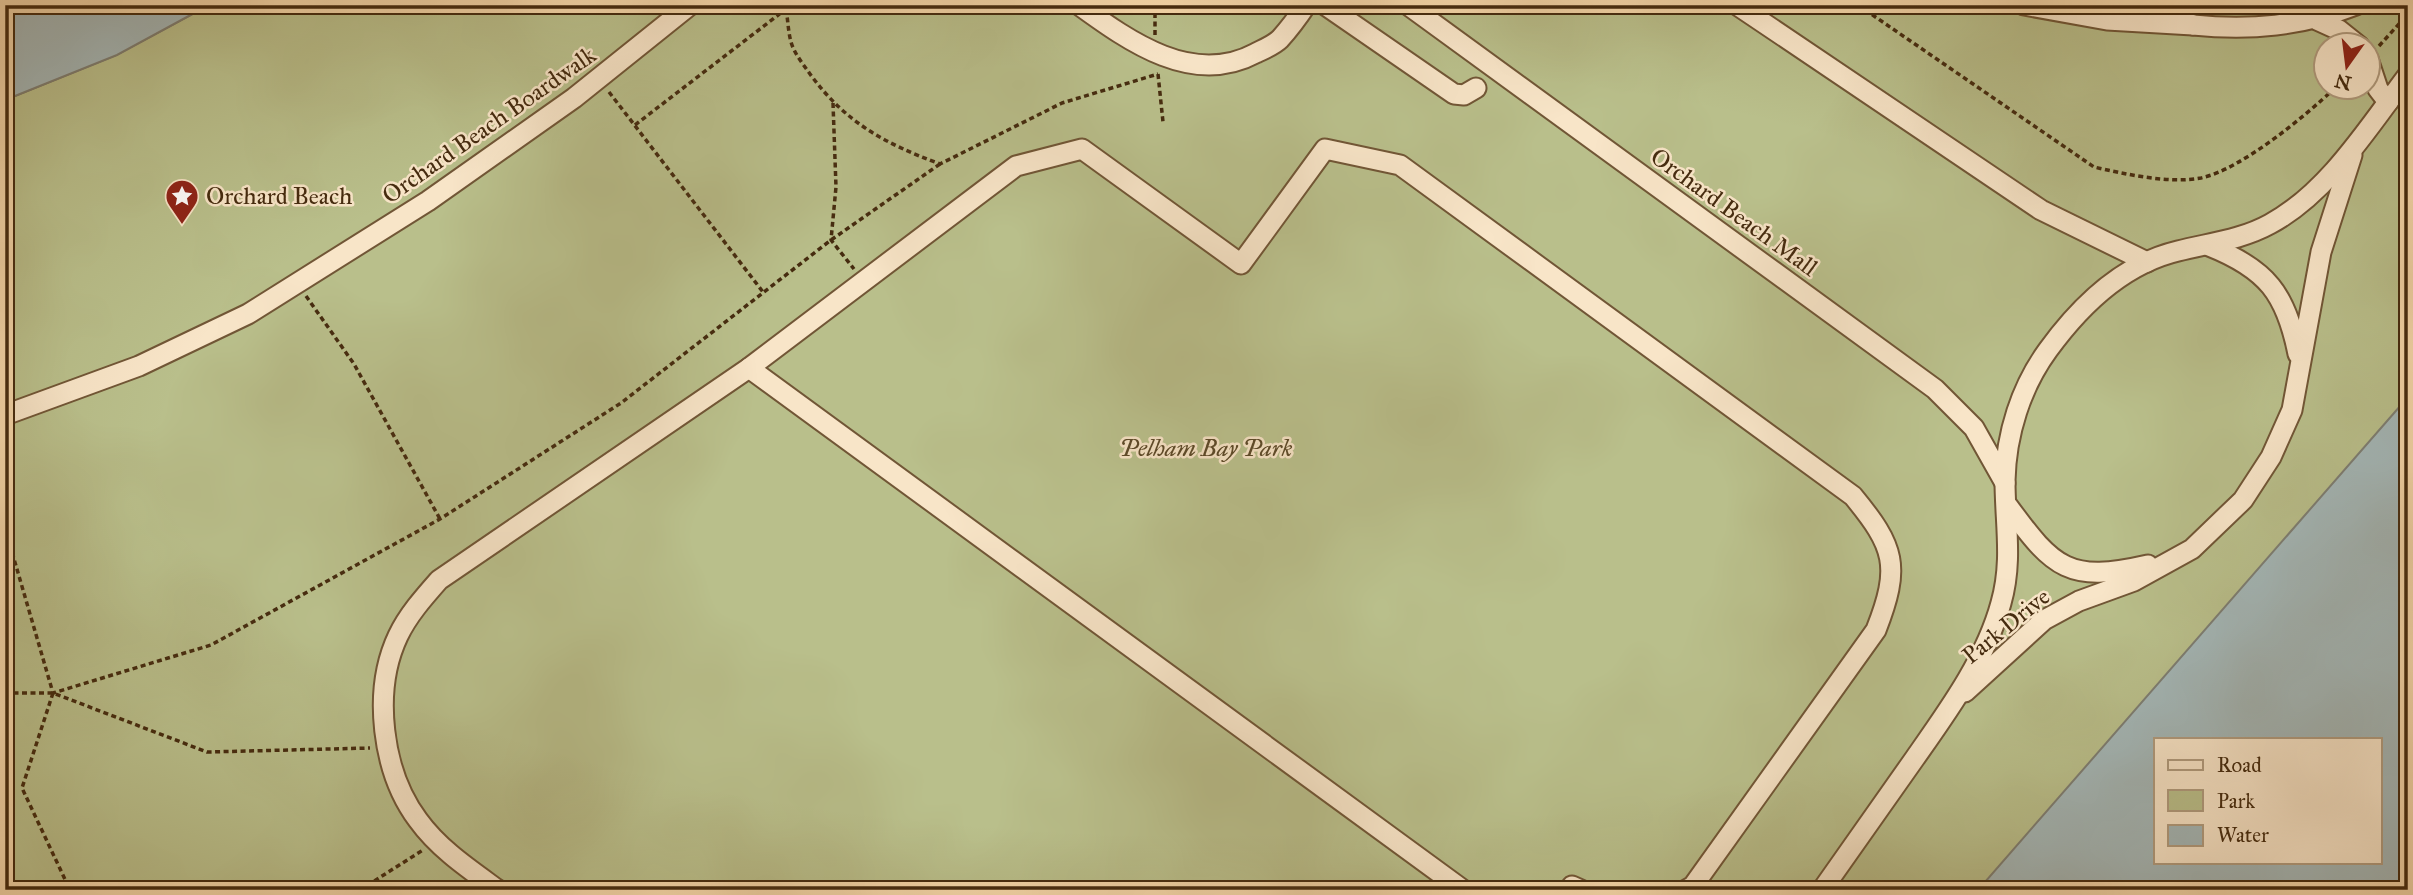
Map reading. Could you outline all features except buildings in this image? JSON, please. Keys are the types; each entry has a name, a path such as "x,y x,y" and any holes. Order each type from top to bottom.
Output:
{"street":[{"name":"Orchard Beach Boardwalk","path":"5,415 139,366 248,314 428,201 598,78 690,5"},
{"path":"1079,5 1116,32 1155,53 1180,62 1211,66 1247,58 1278,41 1306,5"},
{"path":"1325,5 1454,94 1464,95 1476,88"},
{"name":"Orchard Beach Mall","path":"1408,5 1935,389 1974,428 2005,484"},
{"path":"1737,5 2041,211 2147,262"},
{"path":"2024,5 2107,20 2258,27 2317,20 2356,5"},
{"path":"2138,5 2193,25"},
{"path":"2317,20 2342,32"},
{"name":"Park Drive","path":"1822,890 1952,705 1987,639 2001,604 2009,565 2005,484 2009,441 2027,387 2046,352 2070,321 2100,292 2147,262 2175,251 2209,246 2252,232 2284,215 2355,148 2408,75"},
{"path":"2382,94 2388,102"},
{"name":"Park Drive","path":"1952,705 2052,615 2079,601 2134,581 2173,559 2212,533 2244,500 2283,434 2302,369 2321,252 2355,148"},
{"path":"498,890 436,842 416,818 399,785 387,748 385,695 398,637 418,604 439,580 748,368 1016,166 1082,149 1241,264 1325,149 1400,165 1853,496 1881,530 1891,560 1890,597 1877,630 1693,886 1686,890"},
{"name":"Park Drive","path":"2209,246 2249,265 2276,290 2293,327 2302,369"},
{"path":"748,368 1462,890"},
{"name":"Park Drive","path":"2008,506 2046,554 2071,569 2105,574 2173,559"},
{"path":"1569,890 1572,886 1581,890"}],"path":[{"path":"1858,5 2094,167 2134,177 2200,178 2233,166 2309,113 2320,102"},
{"path":"635,125 785,7 792,47 833,101 868,132 940,164"},
{"path":"2382,38 2408,14"},
{"path":"5,693 53,693 211,645 440,519 621,403 831,240 940,164 1062,103 1158,74"},
{"path":"598,78 764,292"},
{"path":"833,101 836,187 831,240 854,270"},
{"path":"298,283 355,364 440,519"},
{"path":"5,528 53,693 22,788 70,890"},
{"path":"53,693 207,752 387,748"},
{"path":"360,890 436,842"}],"green space":[{"name":"Pelham Bay Park","path":"209,5 2408,5 2408,480 2152,724 2022,890 5,890 5,100 116,55"}],"water":[{"path":"5,5 209,5 117,55 5,100"},
{"path":"2408,397 2408,890 1978,890"}],"place":[{"name":"Orchard Beach","path":"182,226"}]}
